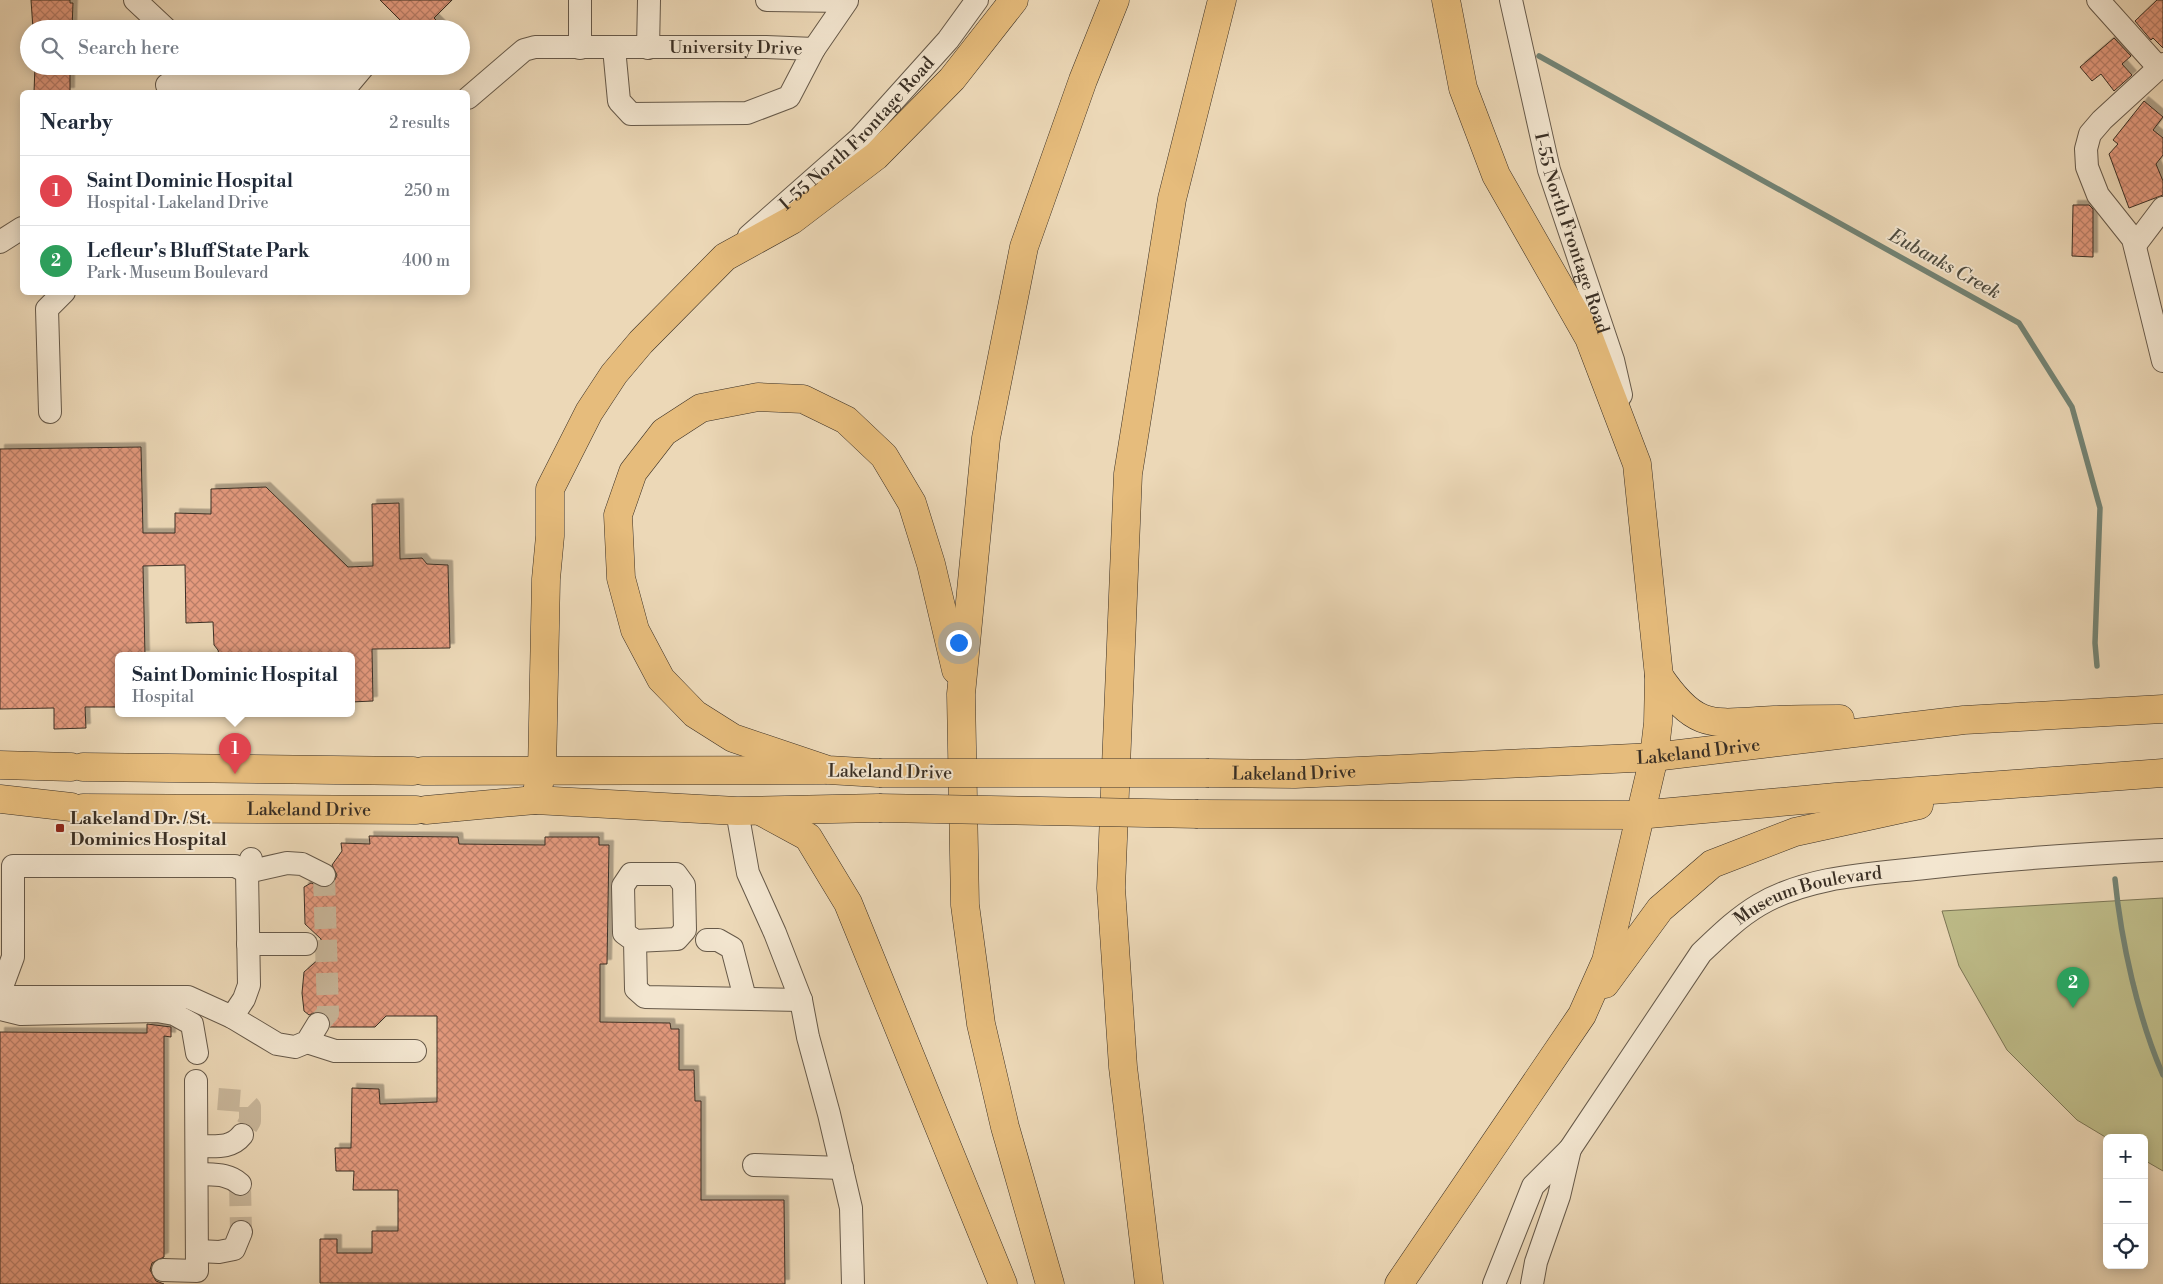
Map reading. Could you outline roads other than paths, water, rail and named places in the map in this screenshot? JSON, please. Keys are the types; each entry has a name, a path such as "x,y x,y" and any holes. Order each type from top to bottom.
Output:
{"main road":[{"path":"535,800 542,772 550,489 589,412 614,374 641,342 725,257 792,220 876,156 952,79 1014,0"},
{"path":"1050,1284 1005,1127 981,1024 965,905 961,694 986,438 1024,247 1083,80 1115,0"},
{"path":"1149,1284 1123,1067 1111,888 1128,474 1172,199 1222,0"},
{"path":"1446,0 1463,88 1496,175 1589,338 1636,464 1659,676 1658,723 1654,758 1638,815 1606,961 1582,1015"},
{"path":"828,770 732,738 695,714 661,679 635,630 621,578 618,515 633,472 664,432 701,408 758,397 803,399 846,420 884,456 912,503 931,564 961,694"},
{"path":"1659,676 1675,701 1693,714 1714,723 1911,718 1964,720"},
{"name":"Lakeland Drive","path":"0,765 542,772 828,770 879,773 1295,774 1654,758 1964,720 2163,709"},
{"name":"Lakeland Drive","path":"0,798 77,808 421,810 535,800 747,810 880,808 1198,814 1638,815 2163,773"},
{"path":"1399,1284 1582,1015 1660,909 1712,864 1795,832 2001,785"},
{"path":"747,810 808,837 848,903 1003,1284"}],"street":[{"path":"135,0 156,20"},
{"path":"580,0 580,48"},
{"path":"648,48 649,0"},
{"path":"767,0 847,1"},
{"name":"I-55 North Frontage Road","path":"725,257 859,139 948,40 977,0"},
{"name":"I-55 North Frontage Road","path":"1511,0 1549,170 1613,360 1636,464"},
{"path":"2098,0 2161,66 2102,120 2090,134 2086,149 2087,168 2098,195 2133,239 2163,361"},
{"path":"814,49 847,1"},
{"name":"University Drive","path":"470,96 524,50 535,47 766,47 814,49 789,97 747,113 704,115 631,114 619,101 614,48"},
{"path":"168,81 322,89 348,85 356,75"},
{"path":"2135,245 2163,208"},
{"path":"0,242 20,229"},
{"path":"50,412 47,309 61,295"},
{"path":"747,810 748,873 775,932 801,1000 842,1168 850,1208 853,1284"},
{"name":"Museum Boulevard","path":"1494,1284 1533,1186 1570,1149 1701,953 1724,930 1760,905 1808,885 1866,874 2031,856 2163,850"},
{"path":"0,992 13,957 13,866 236,866 287,863 302,864 324,875"},
{"path":"232,1017 244,999 249,985 250,864"},
{"path":"707,940 718,940 732,948 745,998"},
{"path":"635,941 636,989 645,997 801,1000"},
{"path":"248,944 306,944"},
{"path":"0,997 188,997 232,1017 277,1044 295,1048 312,1033 335,1051 415,1051"},
{"path":"0,1009 21,1014 157,1011 174,1014 192,1024 197,1053"},
{"path":"201,1268 198,1146 204,1093"},
{"path":"198,1146 227,1146 236,1143 242,1135"},
{"name":"Museum Boulevard","path":"1532,1284 1536,1262 1559,1196 1570,1149"},
{"path":"754,1165 842,1168"},
{"path":"198,1174 223,1175 234,1179 240,1184"},
{"path":"164,1270 201,1268 219,1252 234,1249 241,1232"}],"waterway":[{"name":"Eubanks Creek","path":"1539,56 2019,323 2072,407 2100,508 2095,643 2097,666"},
{"name":"Eubanks Creek","path":"2115,879 2126,953 2138,1004 2163,1075"}],"tunnel":[{"path":"318,1024 328,1013 324,875"},
{"path":"218,1099 244,1101 250,1107 250,1121 242,1135"},
{"path":"240,1184 241,1232"}],"place":[{"name":"Saint Dominic Hospital","path":"235,774"},
{"name":"Lakeland Dr. / St. Dominics Hospital","path":"60,828"},
{"name":"Lefleur's Bluff State Park","path":"2073,1008"}]}
